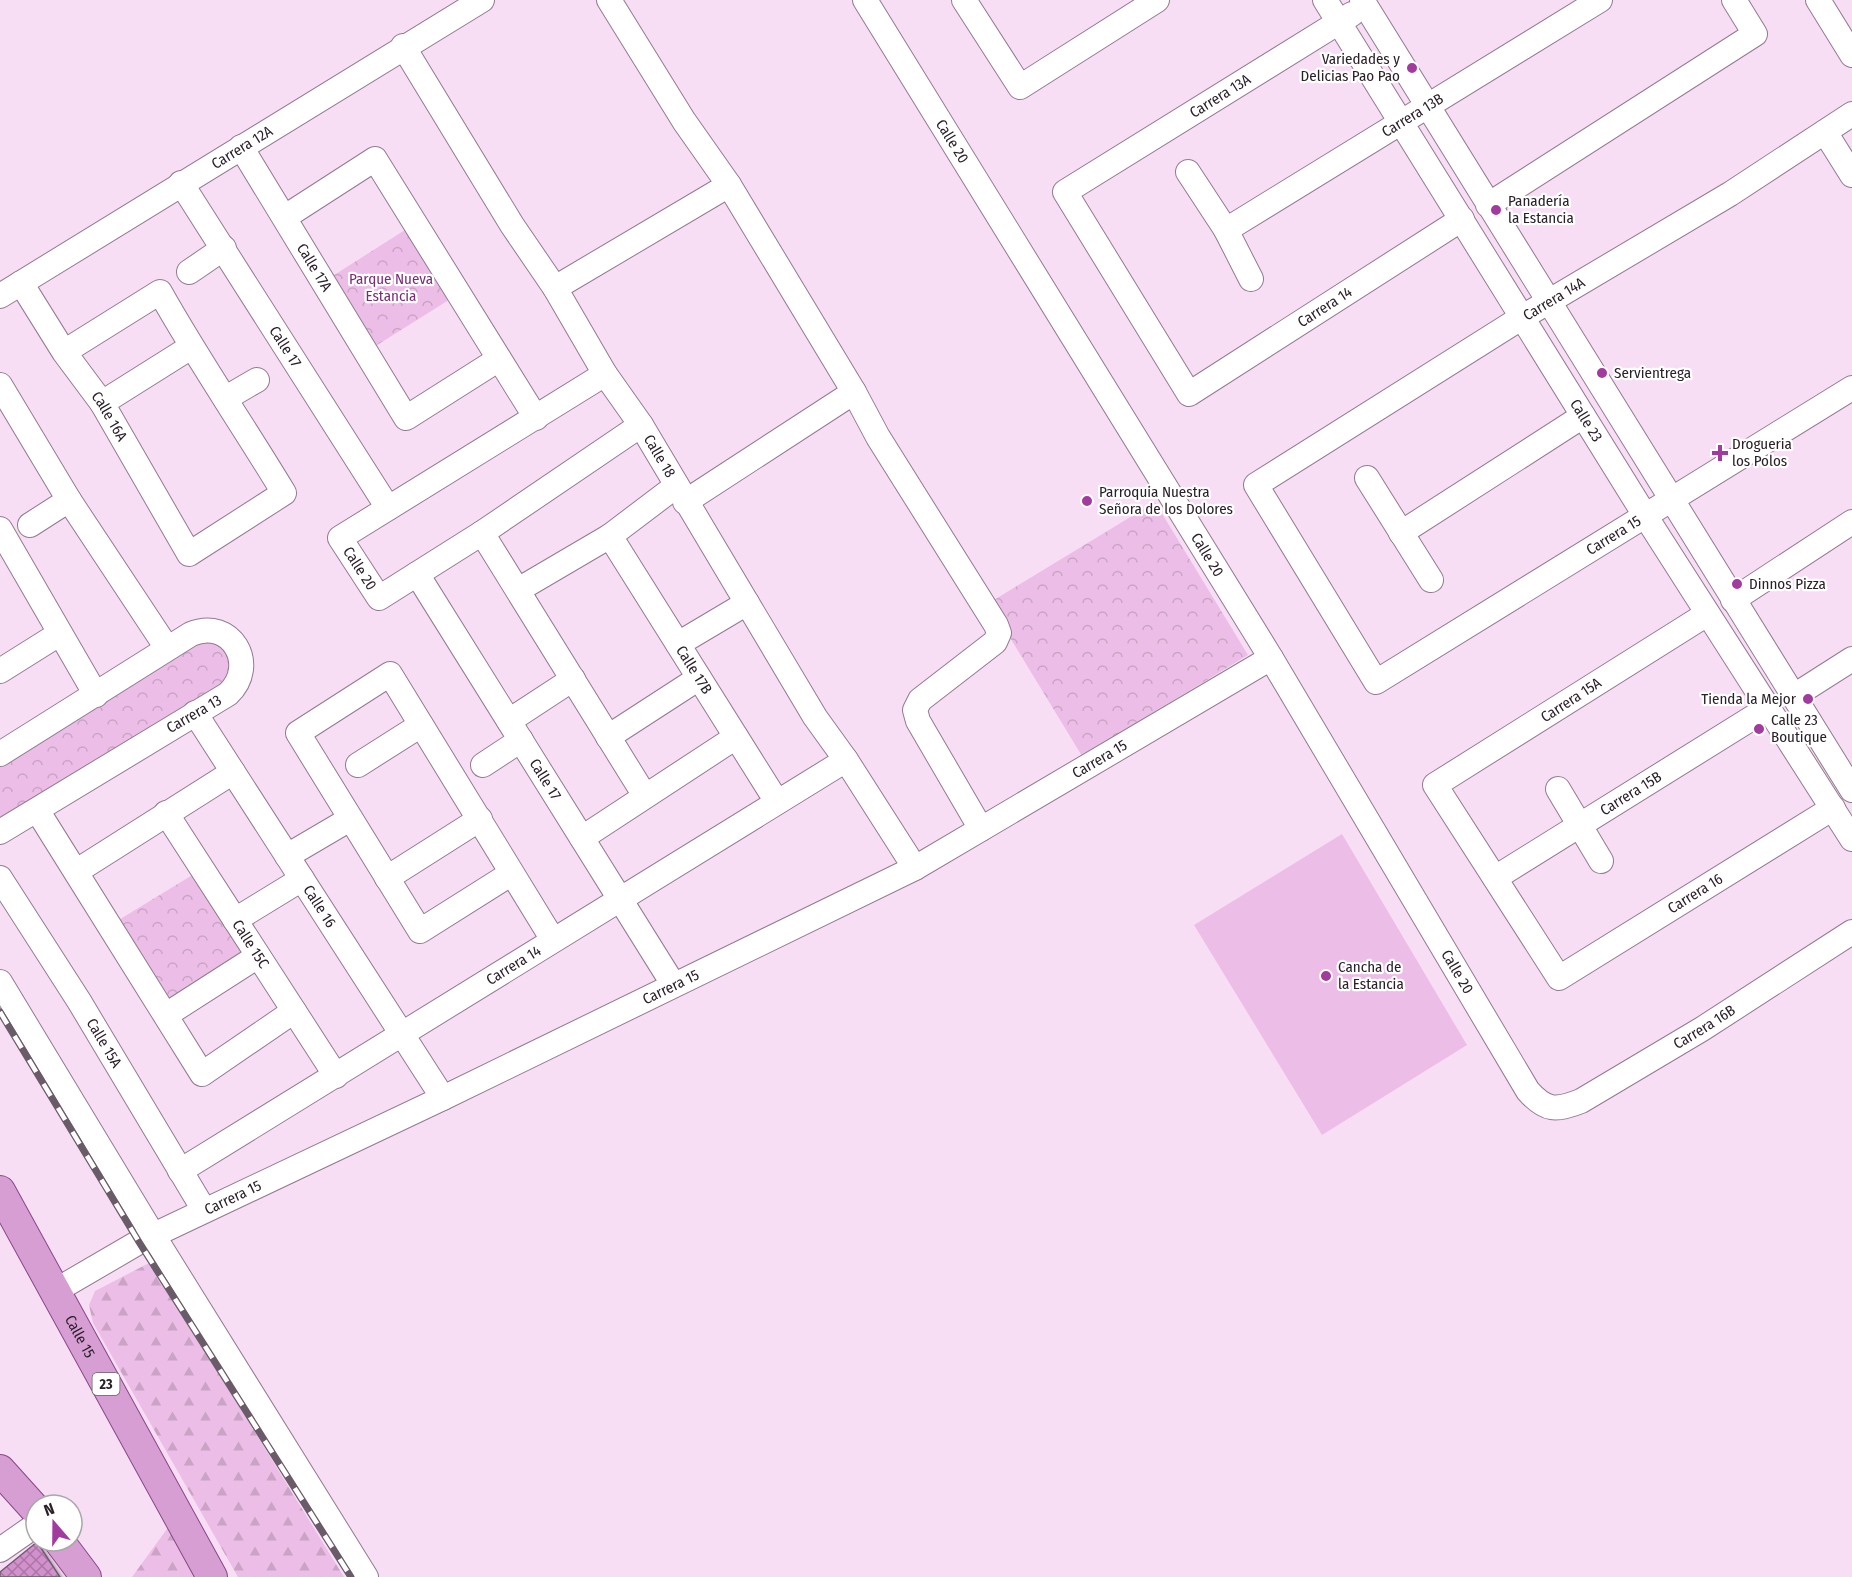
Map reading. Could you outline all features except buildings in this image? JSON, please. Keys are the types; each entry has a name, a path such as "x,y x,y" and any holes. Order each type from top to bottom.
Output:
{"main road":[{"name":"Calle 15","path":"0,1191 212,1577"},
{"path":"0,1470 24,1497"},
{"path":"68,1553 86,1577"}],"street":[{"name":"Carrera 12A","path":"0,296 403,46 482,0"},
{"path":"609,0 684,121 729,185 854,392 878,437 986,608 999,633 995,642 920,700 915,710 918,721 981,830"},
{"name":"Calle 20","path":"865,0 1272,658 1528,1091 1539,1104 1550,1108"},
{"path":"964,0 1020,87 1157,0"},
{"name":"Calle 23","path":"1326,0 1521,318 1852,839"},
{"name":"Carrera 13B","path":"1226,230 1600,0"},
{"path":"1488,205 1755,34 1734,0"},
{"path":"1818,0 1852,55"},
{"name":"Calle 23","path":"1367,2 1427,106 1852,790"},
{"name":"Carrera 13A","path":"1189,394 1065,192 1339,22 1367,2"},
{"name":"Calle 18","path":"403,46 512,225 555,288 605,374 640,425 815,717 846,760 915,868"},
{"name":"Carrera 14A","path":"1376,682 1256,485 1521,318 1730,194 1852,114"},
{"path":"1825,132 1852,175"},
{"name":"Calle 17A","path":"241,147 406,418 499,359"},
{"path":"285,217 375,159 536,418"},
{"path":"1188,172 1226,230 1251,279"},
{"name":"Calle 17","path":"181,183 388,508"},
{"path":"555,288 729,185"},
{"name":"Carrera 14","path":"1189,394 1462,219"},
{"path":"189,272 224,248"},
{"name":"Calle 16A","path":"21,283 64,352 102,403 189,554 284,493 226,398"},
{"path":"64,352 160,292 191,347 226,398 257,380"},
{"path":"102,403 191,347"},
{"name":"Calle 20","path":"605,374 340,538 379,598 482,533 640,425"},
{"path":"0,385 69,500 167,648"},
{"name":"Carrera 15","path":"1376,682 1852,388"},
{"path":"518,590 854,392"},
{"path":"1401,533 1583,416"},
{"path":"1367,478 1431,580"},
{"path":"30,525 69,500"},
{"path":"1733,600 1852,522"},
{"path":"0,529 96,695"},
{"path":"482,533 645,796"},
{"name":"Calle 17B","path":"610,536 777,802"},
{"name":"Calle 17","path":"417,574 673,984"},
{"path":"678,644 747,603"},
{"name":"Carrera 15A","path":"1495,878 1435,785 1707,614"},
{"name":"Carrera 13","path":"0,754 191,634 209,630 227,636 240,654 241,676 234,689 0,832"},
{"path":"0,671 59,634"},
{"name":"Carrera 15","path":"55,1291 153,1235 443,1098 915,868 1272,658"},
{"path":"1794,696 1852,659"},
{"path":"512,873 420,931 298,733 390,674 480,819 553,940"},
{"path":"608,737 699,678"},
{"path":"483,765 515,731 573,679"},
{"name":"Carrera 15B","path":"1495,878 1768,708"},
{"name":"Calle 16","path":"195,713 443,1098"},
{"path":"358,765 421,725"},
{"path":"582,838 736,737"},
{"name":"Carrera 14","path":"180,1171 846,760"},
{"path":"77,871 233,772"},
{"path":"1558,789 1601,861"},
{"name":"Carrera 16","path":"1495,878 1558,978 1833,808"},
{"path":"37,810 202,1074 294,1011"},
{"name":"Calle 15C","path":"166,813 336,1076"},
{"path":"287,856 350,819"},
{"path":"387,878 480,819"},
{"name":"Calle 15A","path":"0,878 79,1000 204,1210"},
{"path":"235,920 302,879"},
{"name":"Carrera 16B","path":"1550,1108 1564,1107 1581,1101 1702,1029 1852,932"},
{"path":"165,1015 258,956"},
{"path":"0,982 153,1235 366,1577"},
{"path":"0,1550 24,1533"}],"green space":[{"name":"Parque Nueva Estancia","path":"408,228 452,298 374,347 331,277"},
{"path":"1155,502 1248,655 1082,756 989,603"},
{"path":"206,641 220,646 228,655 229,668 225,682 0,823 0,766 198,643"},
{"name":"Cancha de la Estancia","path":"1342,834 1467,1045 1322,1135 1194,925"},
{"path":"194,874 247,956 168,1004 117,921"},
{"path":"151,1262 344,1577 238,1577 93,1323 89,1305 95,1291"},
{"path":"172,1522 203,1577 132,1577"}],"railway":[{"path":"0,1012 139,1242 351,1577"}],"place":[{"name":"Variedades y Delicias Pao Pao","path":"1412,68"},
{"name":"Panadería la Estancia","path":"1496,210"},
{"name":"Servientrega","path":"1602,373"},
{"name":"Drogueria los Polos","path":"1720,453"},
{"name":"Parroquia Nuestra Señora de los Dolores","path":"1087,501"},
{"name":"Dinnos Pizza","path":"1737,584"},
{"name":"Tienda la Mejor","path":"1808,699"},
{"name":"Calle 23 Boutique","path":"1759,729"},
{"name":"Cancha de la Estancia","path":"1326,976"}]}
